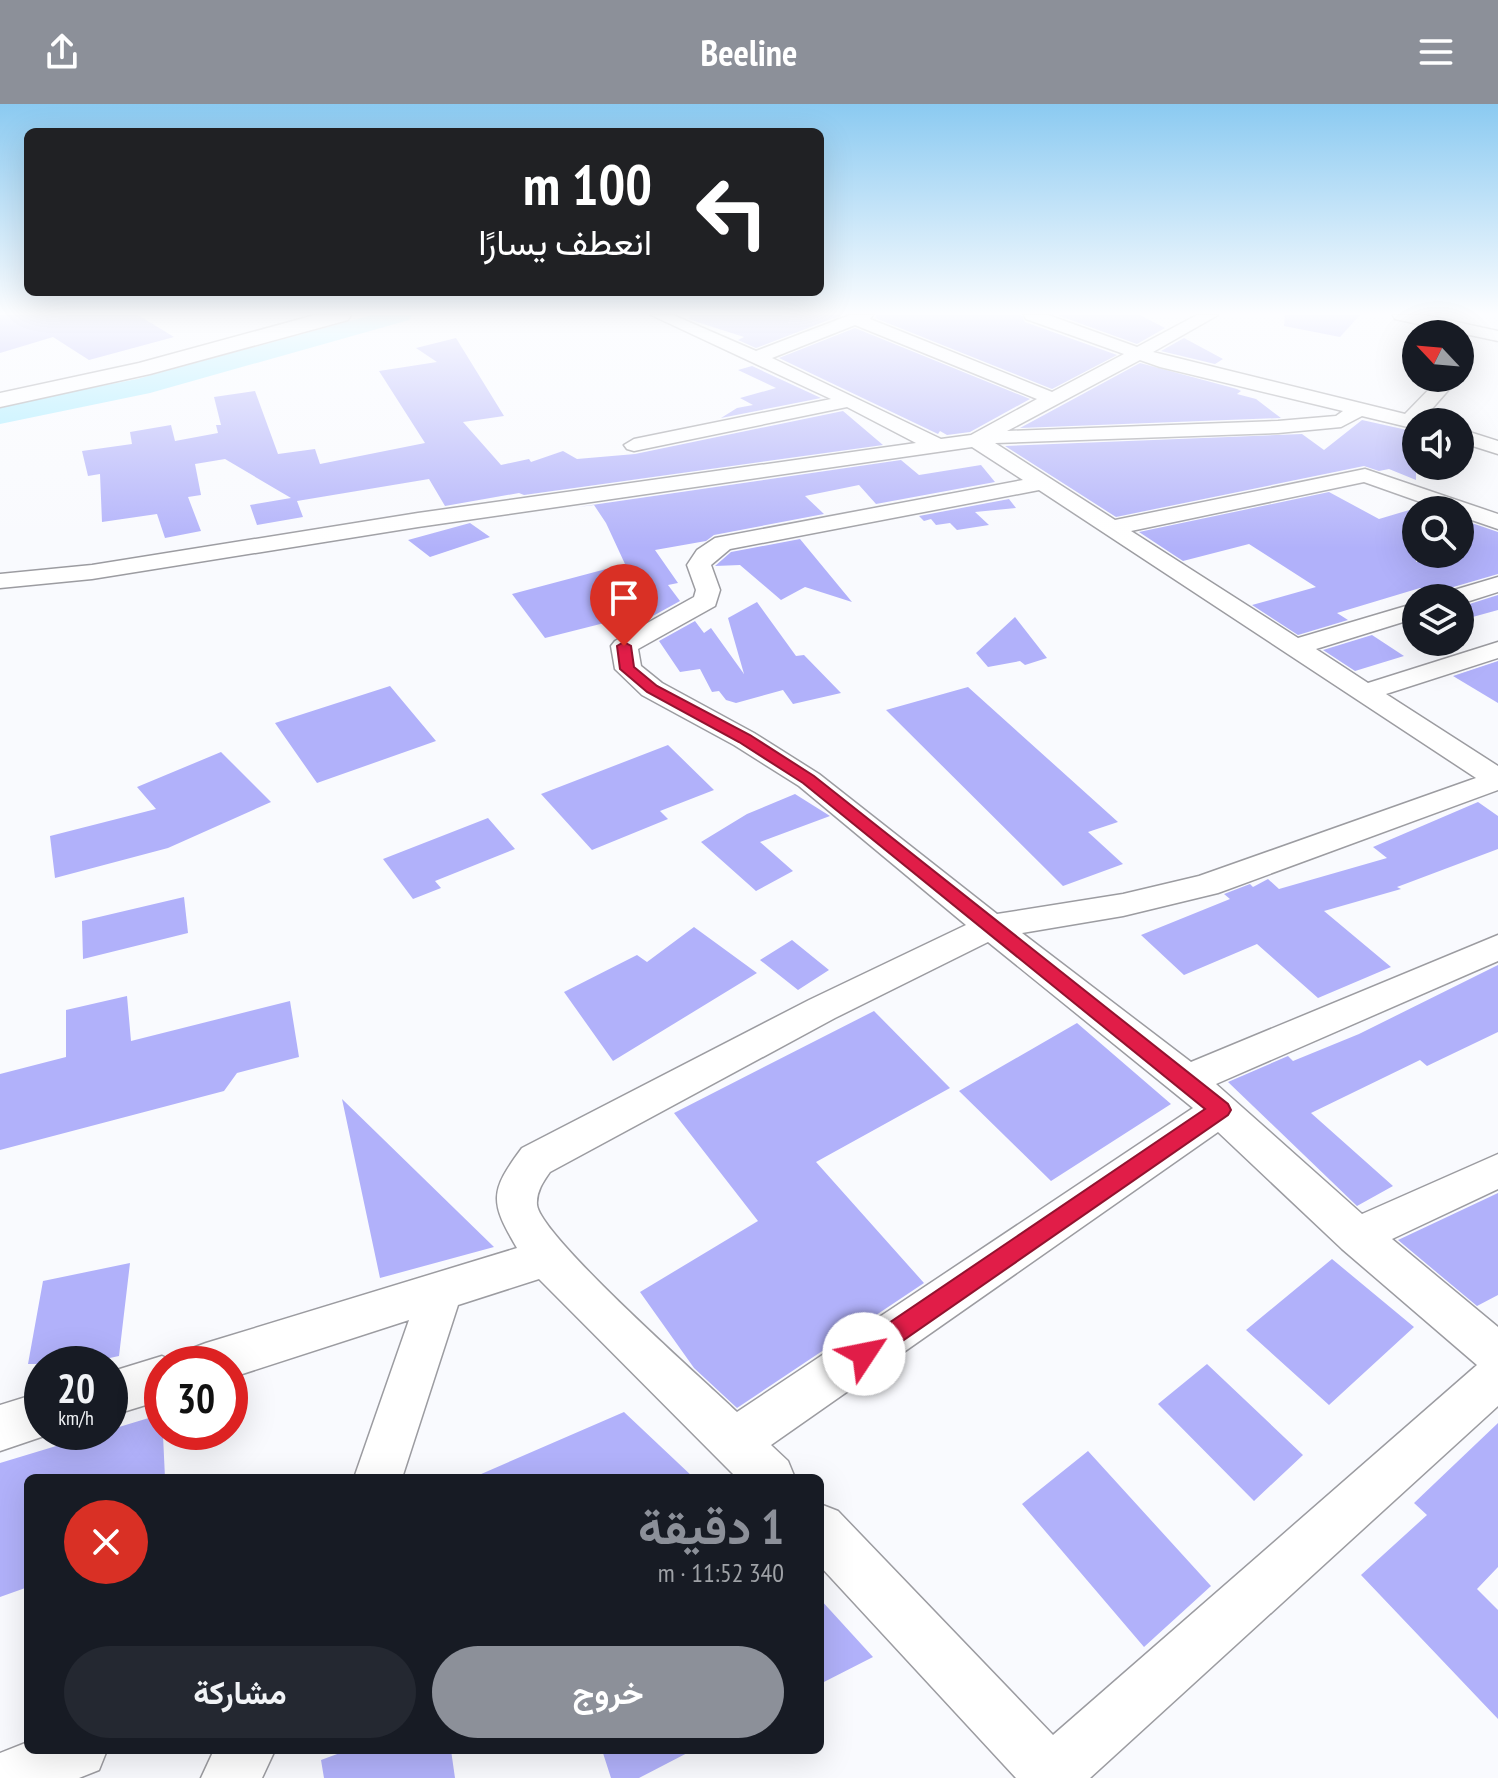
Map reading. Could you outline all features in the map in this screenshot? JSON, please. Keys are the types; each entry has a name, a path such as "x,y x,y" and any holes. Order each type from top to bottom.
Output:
{"main road":[{"path":"0,400 32,393"}],"street":[{"path":"834,393 940,447"},
{"path":"1039,393 1053,399"},
{"path":"979,438 1064,393"},
{"path":"1291,393 1402,419"},
{"path":"634,445 851,401"},
{"path":"0,581 92,572 418,520 940,447 979,438 1278,427 1341,421 1360,409"},
{"path":"979,438 1111,528 1498,780"},
{"path":"1474,440 1498,448"},
{"path":"1111,528 1360,475 1375,477 1429,496"},
{"path":"1043,483 723,543 705,555 699,565 708,590 706,601 691,612 633,639 623,652 628,669 652,689 744,739 809,780 990,927 1187,1080 1357,1236 1498,1355"},
{"path":"1474,508 1498,500"},
{"path":"1474,512 1498,522"},
{"path":"1474,591 1498,584"},
{"path":"1295,647 1402,614"},
{"path":"1363,693 1498,650"},
{"path":"767,1474 546,1258 516,1209 520,1182 536,1160 822,1009 990,927 1123,905 1207,885 1498,780"},
{"path":"1187,1080 1498,947"},
{"path":"736,1441 1220,1110"},
{"path":"1357,1236 1498,1171"},
{"path":"248,1351 546,1258"},
{"path":"379,1474 441,1291"},
{"path":"824,1533 1053,1776 1498,1376"},
{"path":"0,1428 24,1421"},
{"path":"9,1778 69,1754"},
{"path":"229,1778 244,1754"}],"building":[{"path":"241,393 256,393 278,454 315,449 320,464 425,443 393,393 490,393 504,416 463,422 501,465 529,459 531,462 563,451 577,459 635,454 843,411 883,445 524,495 519,493 445,506 429,479 297,501 303,517 257,525 250,505 291,498 225,459 195,464 201,495 188,497 201,531 165,538 157,514 102,522 100,474 88,476 82,451 132,444 130,432 171,425 175,441 218,433 216,425 221,425 214,397"},
{"path":"758,393 810,393 821,398 721,418 737,408 753,405 740,398"},
{"path":"852,393 1016,393 1030,399 970,432 947,435 940,431 938,434"},
{"path":"1084,393 1238,393 1256,399 1281,418 1020,428"},
{"path":"1362,420 1402,429 1402,474 1389,469 1379,471 1364,466 1116,517 1005,446 1302,434 1324,450"},
{"path":"901,460 919,475 981,465 995,482 876,504 859,485 805,496 824,514 655,550 678,583 668,585 680,601 642,622 636,615 545,638 512,594 625,564 594,505 578,507"},
{"path":"1329,492 1379,519 1402,512 1402,568 1474,568 1474,524 1498,532 1498,574 1464,584 1402,584 1402,593 1337,613 1348,620 1298,635 1252,605 1316,587 1249,544 1183,561 1139,532"},
{"path":"1009,499 1016,508 975,512 989,525 957,530 950,523 936,525 931,519 924,521 919,516"},
{"path":"470,523 490,537 430,557 408,540"},
{"path":"800,539 852,602 805,587 781,600 740,565 715,566 731,552"},
{"path":"1498,595 1498,610 1474,617 1474,603"},
{"path":"757,602 796,656 804,655 841,693 793,704 783,690 736,703 726,700 719,691 712,692 700,669 680,672 659,641 695,621 704,633 711,628 744,674 728,618"},
{"path":"1015,617 1047,658 1025,665 1020,661 988,667 976,653"},
{"path":"1372,635 1404,656 1355,671 1323,650"},
{"path":"1498,661 1498,703 1453,676"},
{"path":"390,686 436,741 317,783 275,723"},
{"path":"968,687 1118,822 1088,832 1123,864 1063,886 886,710"},
{"path":"668,745 714,790 660,811 668,819 592,850 541,794"},
{"path":"221,752 271,802 168,848 55,878 50,836 156,809 137,787"},
{"path":"795,794 830,816 760,842 793,871 756,891 701,842 747,814"},
{"path":"1478,802 1498,816 1498,849 1397,887 1401,889 1324,911 1391,967 1318,998 1257,944 1184,975 1141,935 1230,899 1224,894 1250,884 1253,887 1268,879 1279,889 1387,858 1373,847"},
{"path":"488,818 515,849 435,881 441,888 413,899 383,859"},
{"path":"184,897 188,933 83,959 82,921"},
{"path":"694,927 757,973 613,1061 564,992 637,955 647,962"},
{"path":"792,940 829,970 798,990 760,960"},
{"path":"1498,965 1498,1032 1427,1066 1420,1060 1311,1113 1393,1186 1357,1206 1228,1082 1288,1056 1293,1061 1359,1034"},
{"path":"127,996 131,1041 290,1001 299,1057 237,1073 224,1091 0,1150 0,1074 66,1057 66,1010"},
{"path":"874,1011 950,1088 816,1162 924,1283 737,1408 694,1368 640,1292 758,1221 674,1113"},
{"path":"1077,1023 1171,1104 1051,1181 959,1091"},
{"path":"342,1099 494,1247 380,1278"},
{"path":"1498,1193 1498,1295 1477,1306 1398,1240"},
{"path":"1332,1259 1414,1327 1329,1405 1246,1330"},
{"path":"130,1263 120,1346 31,1346 43,1281"},
{"path":"1207,1364 1303,1455 1254,1501 1158,1404"},
{"path":"624,1412 690,1474 481,1474"},
{"path":"144,1419 144,1450 164,1450 165,1474 24,1474 24,1588 0,1597 0,1463 43,1450 128,1450 128,1424"},
{"path":"1498,1423 1498,1567 1477,1589 1498,1610 1498,1719 1361,1575 1427,1515 1414,1503"},
{"path":"1088,1451 1211,1586 1144,1647 1022,1504"},
{"path":"824,1603 873,1657 824,1682"},
{"path":"337,1754 452,1754 455,1778 324,1778 321,1760"},
{"path":"603,1754 685,1754 639,1778 611,1778"}],"waterway":[{"path":"0,415 109,393"}],"route":[{"path":"624,646 628,669 652,689 744,739 809,780 1187,1080 1220,1110 864,1354"}]}
